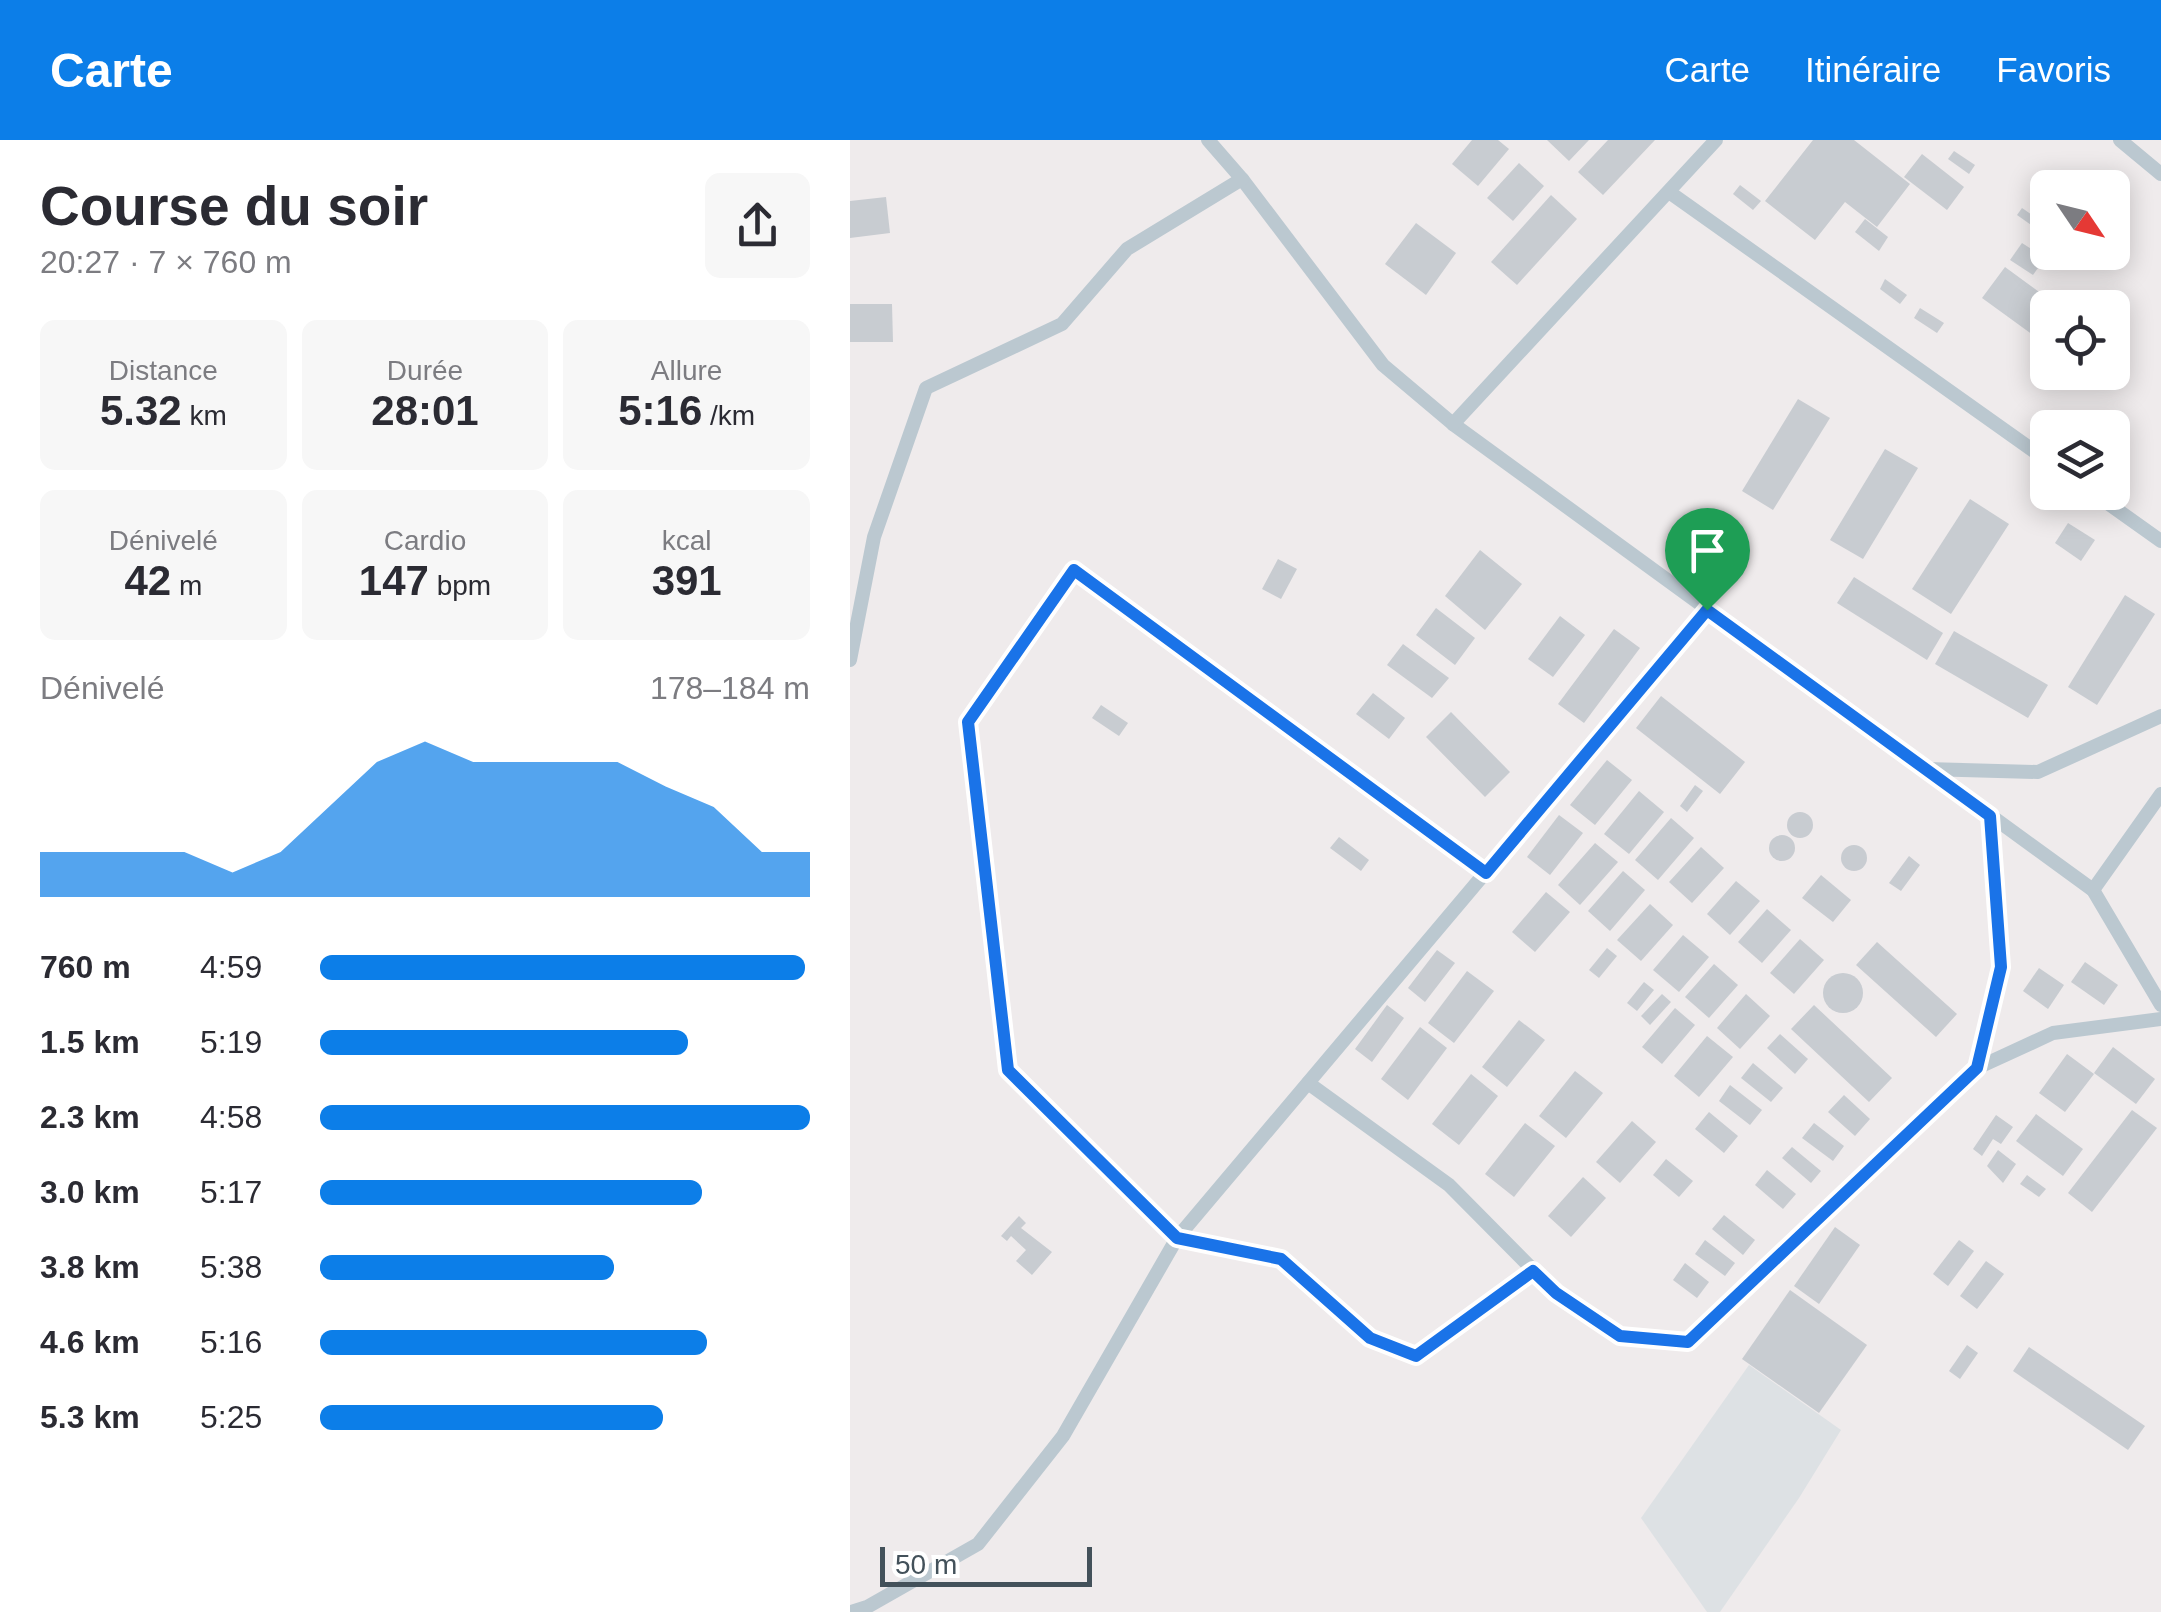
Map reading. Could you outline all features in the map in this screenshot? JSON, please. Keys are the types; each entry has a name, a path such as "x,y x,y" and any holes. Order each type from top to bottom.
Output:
{"lane":[{"path":"1208,140 1383,365 1453,424 2092,890 2161,1005"},
{"path":"1453,424 1716,140"},
{"path":"2120,140 2161,174"},
{"path":"850,660 874,537 926,388 1062,324 1127,249 1242,180"},
{"path":"1670,192 2030,448"},
{"path":"2117,510 2161,541"},
{"path":"1486,873 1074,570 968,722 1008,1070 1177,1238 1281,1259 1370,1338 1416,1356 1533,1271"},
{"path":"851,1612 978,1544 1063,1436 1177,1238 1707,610"},
{"path":"1925,768 2038,772 2161,716"},
{"path":"2092,890 2161,794"},
{"path":"1977,1068 2001,967 1990,816"},
{"path":"1308,1083 1448,1185 1556,1293 1620,1336 1688,1342 1977,1068 2053,1033 2161,1019"}],"shaded area":[{"path":"1749,1365 1841,1430 1720,1612 1707,1612 1641,1518"}],"building":[{"path":"1472,140 1498,140 1509,149 1478,186 1452,164"},
{"path":"1547,140 1589,140 1569,161"},
{"path":"1608,140 1655,140 1603,195 1578,172"},
{"path":"1813,140 1854,140 1910,184 1877,227 1845,202 1815,240 1765,201"},
{"path":"1954,151 1975,165 1969,174 1948,159"},
{"path":"1922,154 1964,187 1947,210 1904,177"},
{"path":"1519,163 1544,186 1513,221 1487,198"},
{"path":"1740,185 1761,201 1753,210 1733,194"},
{"path":"1551,195 1577,219 1517,285 1491,262"},
{"path":"886,197 890,233 850,238 850,201"},
{"path":"2022,208 2030,214 2030,224 2017,215"},
{"path":"1865,219 1888,237 1879,251 1855,232"},
{"path":"1416,223 1456,253 1426,295 1385,264"},
{"path":"2022,243 2030,248 2030,270 2037,270 2033,275 2010,260"},
{"path":"2005,267 2036,290 2030,290 2030,333 1982,298"},
{"path":"1885,279 1907,295 1900,304 1880,289"},
{"path":"850,304 892,304 893,342 850,342"},
{"path":"1920,308 1944,323 1937,333 1914,318"},
{"path":"1798,399 1830,418 1773,510 1742,491"},
{"path":"1885,449 1918,468 1863,559 1830,540"},
{"path":"1970,499 2009,524 1951,614 1912,589"},
{"path":"2068,523 2095,540 2081,561 2055,543"},
{"path":"1480,550 1522,584 1485,630 1445,596"},
{"path":"1278,559 1297,569 1281,599 1262,589"},
{"path":"1854,577 1943,633 1927,660 1837,603"},
{"path":"2125,595 2155,614 2097,705 2068,687"},
{"path":"1436,608 1475,638 1455,665 1416,635"},
{"path":"1560,616 1585,635 1553,677 1528,659"},
{"path":"1614,629 1640,648 1584,723 1558,704"},
{"path":"1954,631 2048,685 2028,718 1935,664"},
{"path":"1403,644 1449,678 1432,698 1387,665"},
{"path":"1373,693 1405,718 1389,739 1356,714"},
{"path":"1661,696 1745,762 1720,794 1636,728"},
{"path":"1101,705 1128,723 1119,736 1092,718"},
{"path":"1451,712 1510,772 1485,797 1426,737"},
{"path":"1607,760 1632,780 1595,825 1570,805"},
{"path":"1695,785 1703,791 1687,812 1680,806"},
{"path":"1639,791 1664,812 1629,854 1604,834"},
{"path":"1800,812 1809,816 1813,825 1809,834 1800,838 1791,834 1787,825 1791,816"},
{"path":"1559,815 1583,833 1550,875 1527,857"},
{"path":"1671,818 1694,838 1658,880 1635,860"},
{"path":"1782,835 1791,839 1795,848 1791,857 1782,861 1773,857 1769,848 1773,839"},
{"path":"1339,837 1369,860 1361,871 1330,848"},
{"path":"1595,843 1618,862 1580,905 1558,885"},
{"path":"1854,845 1863,849 1867,858 1863,867 1854,871 1845,867 1841,858 1845,849"},
{"path":"1701,847 1724,868 1692,903 1669,882"},
{"path":"1909,856 1920,865 1901,891 1889,883"},
{"path":"1623,871 1645,890 1610,931 1588,911"},
{"path":"1821,875 1851,900 1833,922 1802,898"},
{"path":"1736,881 1760,901 1730,935 1707,914"},
{"path":"1546,892 1570,912 1535,952 1512,932"},
{"path":"1650,904 1673,925 1641,961 1617,940"},
{"path":"1767,909 1791,930 1762,963 1738,942"},
{"path":"1683,935 1709,957 1679,992 1653,970"},
{"path":"1800,939 1824,960 1794,994 1770,973"},
{"path":"1877,942 1957,1014 1936,1037 1856,965"},
{"path":"1607,948 1617,956 1599,978 1589,970"},
{"path":"1437,950 1455,963 1425,1002 1408,988"},
{"path":"2085,962 2118,985 2104,1005 2071,982"},
{"path":"1714,964 1738,985 1709,1018 1685,997"},
{"path":"2039,968 2064,985 2048,1009 2023,991"},
{"path":"1467,971 1494,991 1454,1043 1428,1023"},
{"path":"1843,973 1857,979 1863,993 1857,1007 1843,1013 1829,1007 1823,993 1829,979"},
{"path":"1644,982 1654,990 1637,1011 1627,1003"},
{"path":"1662,994 1671,1002 1650,1025 1641,1016"},
{"path":"1746,994 1770,1016 1740,1049 1717,1028"},
{"path":"1387,1005 1404,1018 1372,1062 1355,1049"},
{"path":"1814,1005 1892,1078 1869,1102 1791,1029"},
{"path":"1675,1008 1695,1025 1662,1064 1642,1047"},
{"path":"1519,1020 1545,1040 1507,1087 1482,1067"},
{"path":"1420,1027 1447,1048 1408,1100 1381,1079"},
{"path":"1780,1034 1808,1059 1795,1074 1767,1048"},
{"path":"1707,1036 1733,1057 1699,1097 1674,1076"},
{"path":"2113,1047 2155,1079 2136,1104 2094,1073"},
{"path":"2067,1054 2094,1074 2065,1112 2039,1093"},
{"path":"1753,1063 1783,1088 1771,1102 1741,1078"},
{"path":"1575,1071 1603,1093 1566,1138 1539,1116"},
{"path":"1471,1074 1498,1096 1459,1145 1432,1124"},
{"path":"1730,1085 1762,1110 1750,1125 1719,1101"},
{"path":"1844,1095 1870,1119 1855,1136 1828,1112"},
{"path":"2132,1110 2157,1128 2092,1212 2068,1193"},
{"path":"1709,1112 1738,1136 1724,1153 1695,1129"},
{"path":"2036,1114 2083,1149 2063,1176 2016,1141"},
{"path":"1996,1115 2013,1127 2001,1144 1993,1139 1982,1156 1973,1149"},
{"path":"1632,1121 1656,1142 1620,1183 1596,1162"},
{"path":"1525,1123 1555,1146 1514,1197 1485,1174"},
{"path":"1814,1123 1844,1146 1833,1161 1802,1138"},
{"path":"1792,1147 1821,1171 1811,1183 1782,1158"},
{"path":"1998,1150 2016,1164 2003,1183 1987,1166"},
{"path":"1666,1159 1693,1181 1679,1197 1653,1175"},
{"path":"1767,1170 1796,1194 1783,1209 1755,1185"},
{"path":"2027,1175 2046,1189 2039,1197 2020,1184"},
{"path":"1583,1177 1606,1198 1571,1237 1548,1216"},
{"path":"1724,1215 1755,1240 1743,1255 1712,1229"},
{"path":"1019,1216 1026,1223 1021,1228 1052,1252 1032,1275 1016,1261 1026,1250 1011,1236 1007,1241 1001,1236"},
{"path":"1835,1227 1860,1245 1819,1304 1794,1286"},
{"path":"1705,1240 1735,1263 1725,1276 1695,1254"},
{"path":"1959,1240 1974,1251 1948,1286 1933,1274"},
{"path":"1986,1261 2004,1274 1977,1309 1960,1296"},
{"path":"1685,1263 1709,1282 1697,1298 1673,1280"},
{"path":"1790,1290 1867,1345 1819,1413 1742,1359"},
{"path":"1967,1345 1978,1353 1960,1379 1949,1371"},
{"path":"2029,1347 2145,1426 2128,1450 2013,1371"}],"route":[{"path":"1074,570 1486,873 1707,610 1990,816 2001,967 1977,1068 1688,1342 1620,1336 1556,1293 1533,1271 1416,1356 1370,1338 1281,1259 1177,1238 1008,1070 968,722 1074,570"}]}
